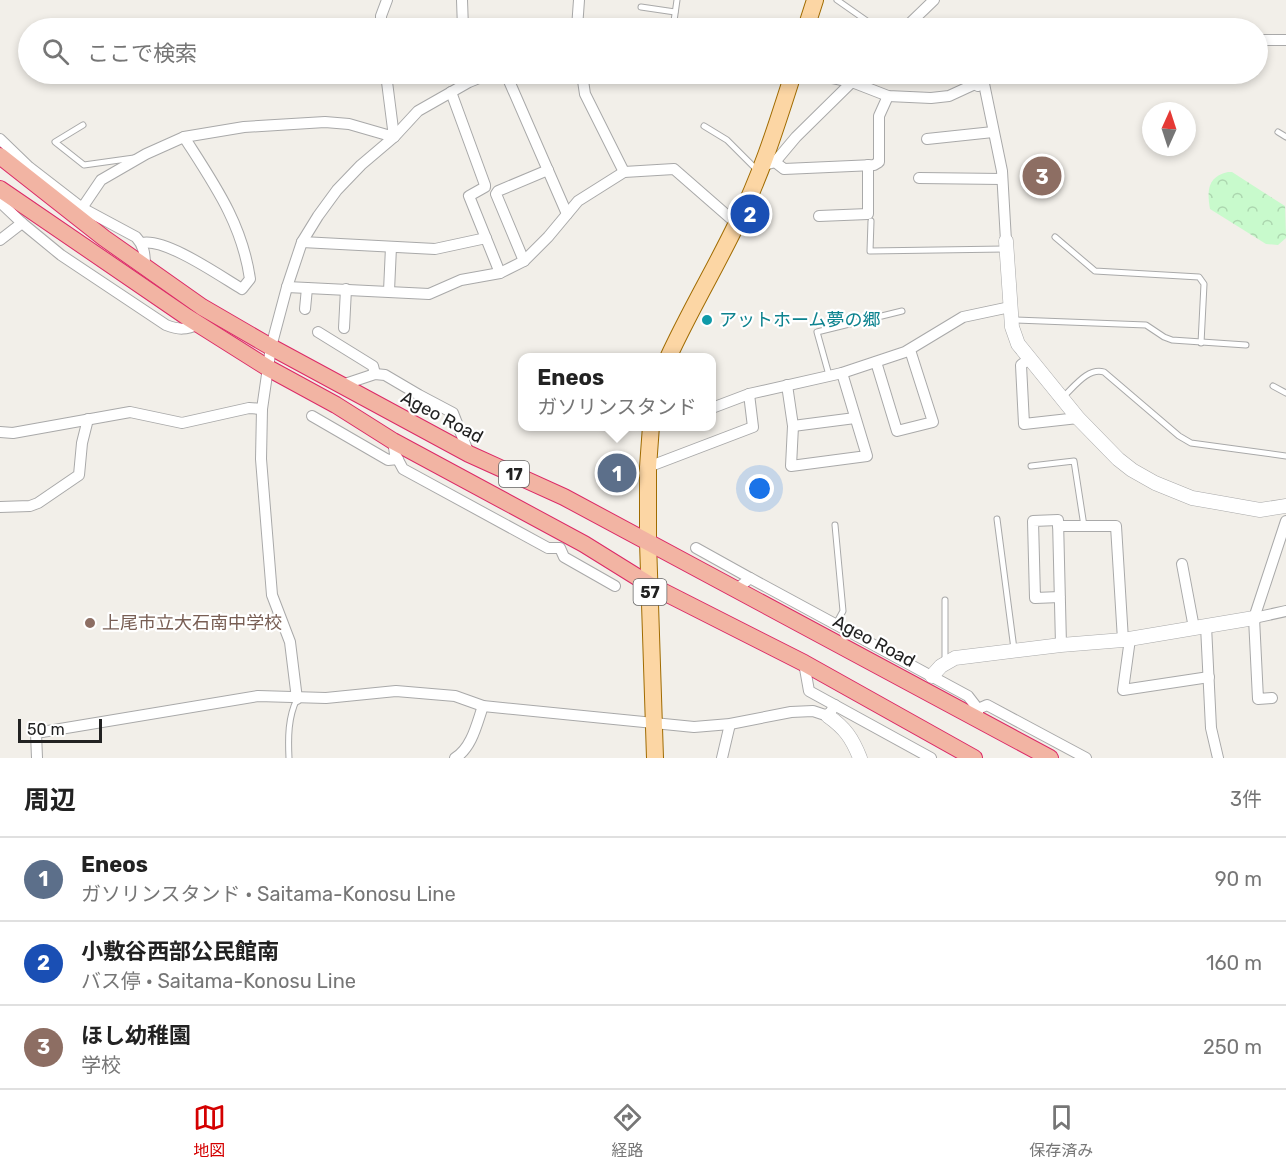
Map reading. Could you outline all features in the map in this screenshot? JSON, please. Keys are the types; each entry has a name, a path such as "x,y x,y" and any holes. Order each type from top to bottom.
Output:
{"highway":[{"name":"Ageo Road","path":"0,156 94,231 202,307 469,454 564,497 736,590 978,714 1050,758"},
{"name":"17","path":"0,189 268,368 336,405 393,441 584,544 650,585 804,663 974,758"}],"main road":[{"path":"809,18 815,0"},
{"path":"670,353 766,167 790,84"},
{"name":"57","path":"654,431 648,467 648,542 655,758"}],"street":[{"path":"381,18 387,0"},
{"path":"462,0 463,18"},
{"path":"578,18 579,0"},
{"path":"915,18 934,0"},
{"path":"1268,40 1286,40"},
{"path":"387,84 394,137"},
{"path":"297,699 290,642 272,595 261,459 262,409 271,346 302,242 318,216 337,190 361,165 394,137 418,111 451,92 460,84"},
{"path":"510,84 567,214"},
{"path":"584,84 585,94 624,172"},
{"path":"766,167 850,84"},
{"path":"857,84 888,96 931,98 950,96 979,87"},
{"path":"973,84 979,87"},
{"path":"980,84 993,132 1002,179 1011,314 1018,344 1078,418 1132,470 1155,483 1192,498 1260,510 1286,506"},
{"path":"451,92 485,185 469,196 500,273"},
{"path":"766,167 784,169 874,165 879,162 879,116 888,96"},
{"path":"82,208 101,180 141,157 184,137 244,127 325,122 349,124 394,137"},
{"path":"927,139 993,132"},
{"path":"142,243 150,242 185,256 208,267 242,289 250,279 246,253 236,225 184,137"},
{"path":"0,139 29,167 82,208 136,237 142,243 145,266"},
{"path":"819,216 868,214 868,165"},
{"path":"287,287 429,294 461,280 500,273 524,261 584,197 624,172 674,169 737,224"},
{"path":"524,261 496,194 498,191 548,170"},
{"path":"919,178 1002,179"},
{"path":"0,202 61,255 166,325 178,330 186,330 199,324"},
{"path":"0,240 22,223"},
{"path":"302,242 435,249 486,238"},
{"path":"389,291 391,247"},
{"path":"305,309 307,288"},
{"path":"344,328 346,289"},
{"path":"716,406 750,394 842,373 910,350 963,317 1011,314"},
{"path":"318,333 373,366 375,374"},
{"path":"876,362 897,431 933,422 910,350"},
{"path":"1030,358 1021,365 1024,424 1078,418"},
{"path":"786,385 794,426 791,466 867,456 842,373"},
{"path":"342,385 375,374 385,375 453,413 469,454"},
{"path":"648,467 753,427 750,394"},
{"path":"0,432 13,433 130,412 182,423 249,408 262,409"},
{"path":"312,416 388,460 398,459"},
{"path":"794,426 855,418"},
{"path":"0,507 30,506 38,503 79,476 82,443 88,420"},
{"path":"393,441 403,469 548,548 584,544"},
{"path":"1060,597 1035,598 1033,521 1058,519 1058,526 1060,597 1061,645"},
{"path":"1272,698 1258,699 1254,618 1286,521"},
{"path":"1058,526 1116,526 1126,640 1123,690 1209,677"},
{"path":"560,548 564,557 615,586"},
{"path":"696,548 968,696 978,714 987,705 1086,758"},
{"path":"1182,564 1200,627 1209,677 1211,728 1218,758"},
{"path":"736,590 750,578"},
{"path":"932,676 955,658 1061,645 1126,640 1286,611"},
{"path":"804,663 809,691 831,711 854,743 860,758"},
{"path":"37,758 36,733 258,696 297,699 326,698 396,691 455,696 483,706 694,727 730,724 791,712 831,711 931,758"},
{"path":"455,758 461,754 474,733 483,706"},
{"path":"722,758 730,724"}],"lane":[{"path":"674,18 676,0"},
{"path":"837,0 863,18"},
{"path":"641,7 675,12"},
{"path":"83,125 55,142 84,165 141,157"},
{"path":"705,126 766,167"},
{"path":"1278,132 1286,137"},
{"path":"871,221 870,251 1006,245"},
{"path":"1055,237 1095,271 1199,277 1204,284 1201,343"},
{"path":"829,375 817,332 902,311"},
{"path":"1011,314 1146,325 1164,337 1201,343 1246,345"},
{"path":"1061,398 1090,372 1097,370 1104,372 1179,436 1191,443 1286,456"},
{"path":"1273,386 1286,393"},
{"path":"1031,466 1074,461 1084,526"},
{"path":"997,519 1014,651"},
{"path":"835,525 843,611 836,624"},
{"path":"945,600 945,664"},
{"path":"289,758 289,730 297,699"}],"green space":[{"path":"1232,172 1285,206 1286,238 1278,245 1266,244 1210,209 1209,191 1212,181"}],"place":[{"name":"ほし幼稚園","path":"1042,176"},
{"name":"小敷谷西部公民館南","path":"750,214"},
{"name":"アットホーム夢の郷","path":"707,320"},
{"name":"Eneos","path":"617,473"},
{"name":"上尾市立大石南中学校","path":"90,623"}]}
